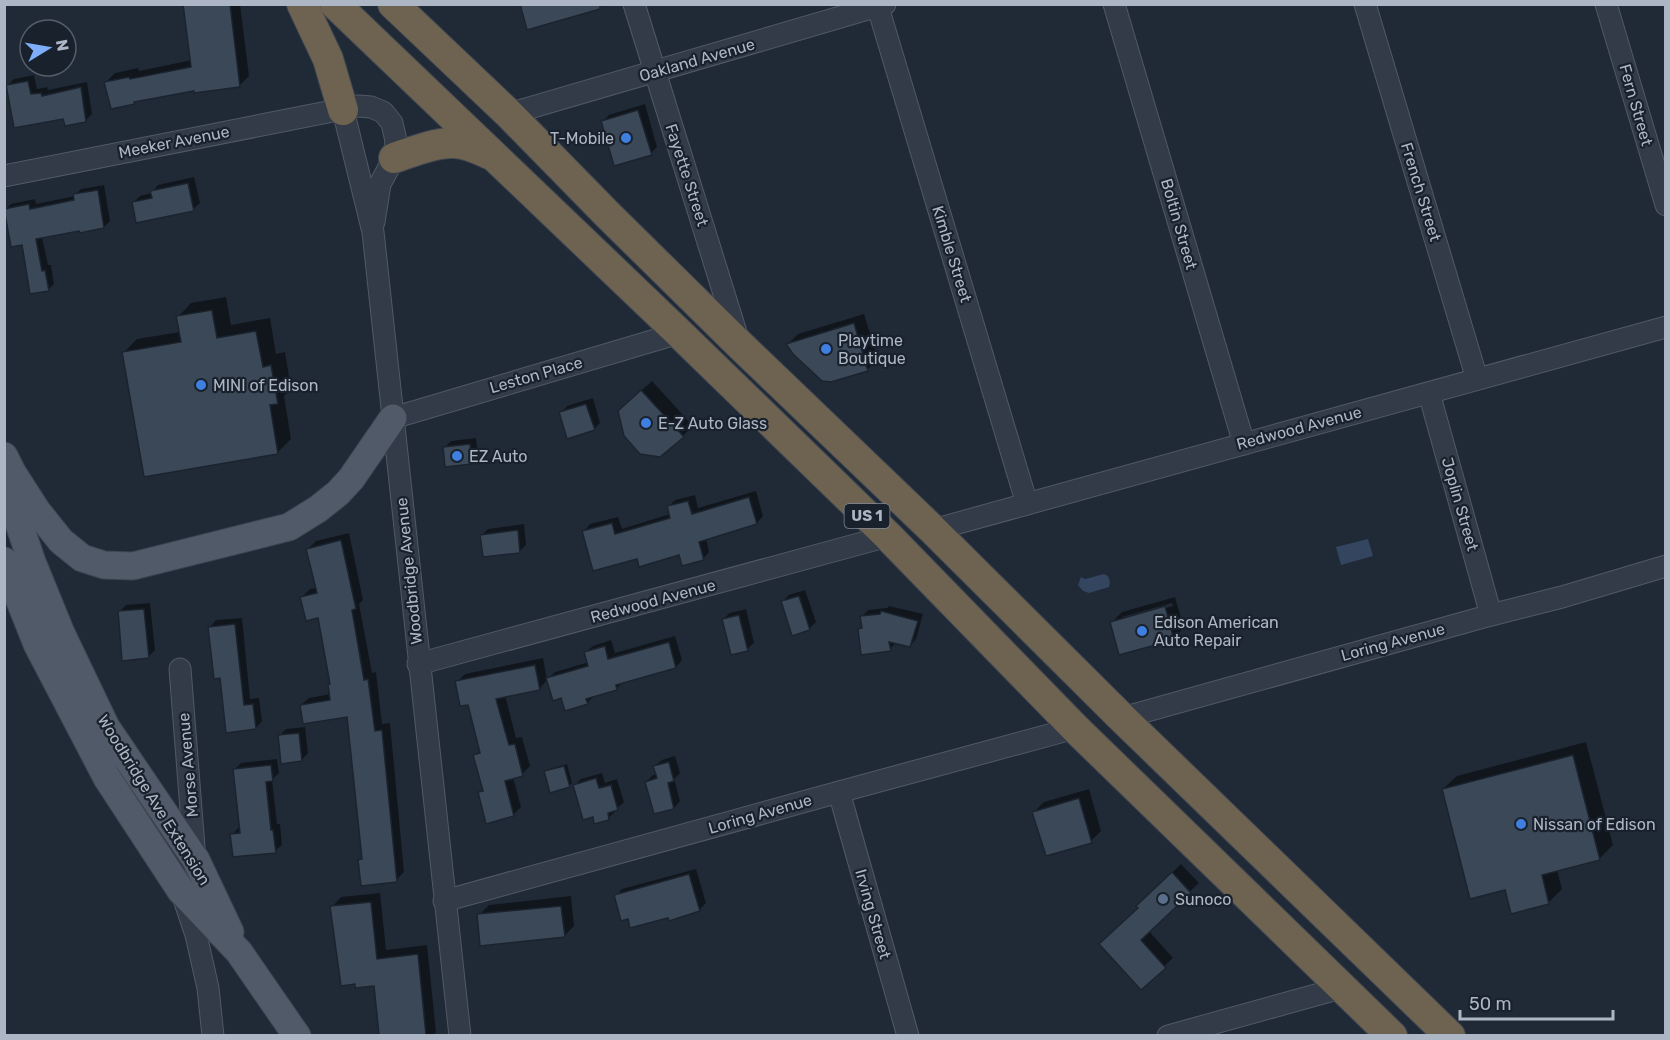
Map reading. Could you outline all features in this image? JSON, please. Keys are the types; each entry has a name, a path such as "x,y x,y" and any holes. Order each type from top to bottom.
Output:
{"highway":[{"path":"302,4 328,59 343,110"},
{"name":"US 1","path":"334,4 888,536 1075,728 1392,1035"},
{"name":"US 1","path":"393,4 509,114 741,346 933,530 1122,718 1450,1035"},
{"path":"394,158 428,147 452,143 467,145 491,155"}],"main road":[{"path":"4,456 32,504 60,541 82,558 104,565 133,566 289,527 338,493 351,479 393,418"},
{"name":"Woodbridge Ave Extension","path":"4,480 32,562 61,633 106,727 195,860 239,952"},
{"name":"Woodbridge Ave Extension","path":"4,561 37,644 102,767 181,891 239,952 297,1035"}],"street":[{"name":"Fayette Street","path":"634,4 741,346"},
{"name":"Boltin Street","path":"1114,4 1244,444"},
{"name":"French Street","path":"1365,4 1477,379"},
{"name":"Fern Street","path":"1606,4 1665,205"},
{"name":"Oakland Avenue","path":"509,114 880,5"},
{"name":"Kimble Street","path":"880,5 1027,504"},
{"name":"Meeker Avenue","path":"4,176 358,106 371,107 383,112 392,123 396,141 394,158"},
{"name":"Woodbridge Avenue","path":"343,110 373,232 460,1035"},
{"path":"373,232 380,184 394,158"},
{"name":"Redwood Avenue","path":"933,530 1665,327"},
{"name":"Leston Place","path":"393,418 679,333"},
{"name":"Joplin Street","path":"1429,393 1491,615"},
{"name":"Redwood Avenue","path":"418,664 888,536"},
{"name":"Loring Avenue","path":"1122,718 1562,597 1665,566"},
{"name":"Morse Avenue","path":"180,669 195,860"},
{"name":"Loring Avenue","path":"444,901 1075,728"},
{"name":"Irving Street","path":"839,792 908,1035"},
{"path":"181,891 198,942 208,988 213,1035"},
{"path":"1172,1035 1341,988"}],"water":[{"path":"1368,539 1373,556 1341,565 1336,547"},
{"path":"1104,574 1108,576 1109,587 1089,593 1083,591 1078,585 1081,577 1085,579"}],"building":[{"path":"183,4 230,4 240,87 194,93 194,91 134,102 135,104 111,109 104,82 191,67"},
{"path":"520,4 600,4 600,9 527,30"},
{"path":"28,81 31,94 41,93 42,96 81,87 86,122 65,126 63,119 14,128 6,85"},
{"name":"T-Mobile","path":"638,110 652,155 614,166 601,121"},
{"path":"188,183 194,211 136,223 132,202 152,198 150,191"},
{"path":"98,190 104,228 36,239 42,271 45,270 49,291 30,294 22,245 11,247 4,209 29,204 30,209 74,200 73,194"},
{"name":"MINI of Edison","path":"212,310 217,338 256,331 263,367 271,365 278,404 270,405 278,454 144,477 122,352 181,342 176,316"},
{"name":"Playtime Boutique","path":"854,323 868,371 831,382 822,381 793,354 786,344"},
{"name":"E-Z Auto Glass","path":"641,390 684,437 660,457 640,454 624,436 618,411"},
{"path":"586,404 595,430 567,439 559,412"},
{"name":"EZ Auto","path":"470,444 472,464 445,467 443,447"},
{"path":"749,497 757,524 699,542 704,560 682,566 679,555 639,567 637,559 593,571 582,531 612,523 615,534 670,518 667,506 688,501 692,514"},
{"path":"518,530 520,553 483,557 480,535"},
{"path":"341,540 356,609 352,610 364,680 368,679 375,731 382,730 397,882 361,886 358,860 362,859 347,717 303,724 300,705 330,700 328,684 330,684 318,618 306,621 300,597 317,593 306,549"},
{"path":"799,596 810,630 792,636 781,601"},
{"name":"Edison American Auto Repair","path":"1165,606 1174,640 1119,655 1110,622"},
{"path":"144,609 149,658 122,661 118,611"},
{"path":"881,611 918,621 910,647 889,642 891,651 861,655 858,629 862,628 860,616 880,614"},
{"path":"739,615 748,651 731,655 722,619"},
{"path":"235,624 244,705 253,704 256,729 226,733 220,678 214,679 208,627"},
{"path":"669,642 676,668 616,685 617,690 586,699 588,704 565,711 561,698 553,701 546,678 588,666 584,652 605,646 608,659"},
{"path":"535,665 540,690 496,699 509,745 515,744 523,776 505,781 514,816 486,824 478,792 483,791 473,755 480,753 468,705 460,706 455,681"},
{"path":"299,733 302,761 281,764 278,735"},
{"name":"Nissan of Edison","path":"1573,755 1600,860 1542,875 1549,904 1511,914 1505,890 1470,899 1442,789"},
{"path":"669,762 674,781 668,783 674,809 654,814 645,782 657,778 653,766"},
{"path":"271,765 273,781 266,782 276,853 233,857 230,834 240,833 233,769"},
{"path":"564,766 570,787 550,793 544,771"},
{"path":"596,778 599,788 611,785 618,810 608,813 609,820 594,824 593,817 583,820 573,785"},
{"path":"1079,798 1092,843 1046,856 1032,812"},
{"path":"1172,872 1191,893 1141,940 1166,968 1141,990 1099,944"},
{"path":"689,874 700,911 669,921 668,918 630,928 628,919 621,921 614,895"},
{"path":"371,902 377,959 418,954 426,1035 379,1035 374,986 355,988 355,984 341,986 330,906"},
{"path":"561,906 565,937 480,946 477,914"}],"place":[{"name":"T-Mobile","path":"626,138"},
{"name":"Playtime Boutique","path":"826,349"},
{"name":"MINI of Edison","path":"201,385"},
{"name":"E-Z Auto Glass","path":"646,423"},
{"name":"EZ Auto","path":"457,456"},
{"name":"Edison American Auto Repair","path":"1142,631"},
{"name":"Nissan of Edison","path":"1521,824"},
{"name":"Sunoco","path":"1163,899"}]}
